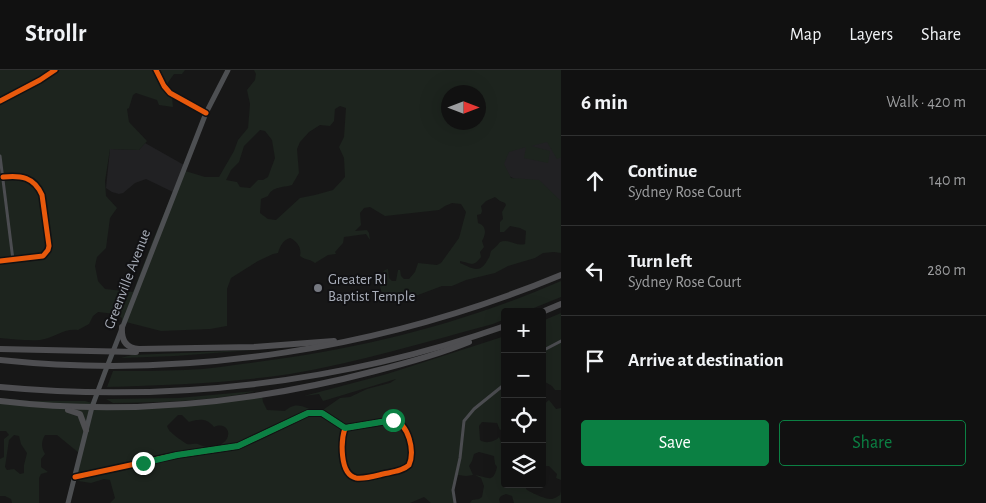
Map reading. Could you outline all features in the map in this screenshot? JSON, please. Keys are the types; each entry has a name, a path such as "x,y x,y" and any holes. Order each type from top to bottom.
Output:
{"highway":[{"path":"0,360 98,365 177,364 231,360 292,352 353,340 450,315 508,296 561,275"},
{"path":"546,310 561,304"},
{"path":"122,327 124,340 131,348 139,350 178,350"},
{"path":"0,387 88,393 210,388 317,375 409,356 501,328"},
{"path":"0,401 92,407 212,402 302,388 349,377 426,357 469,342 497,329"},
{"path":"0,349 112,352 268,346 353,340"},
{"path":"45,405 76,411 82,418 86,430"}],"main road":[{"name":"Greenville Avenue","path":"68,503 92,407 112,352 206,113 228,70"}],"street":[{"path":"0,101 55,70"},
{"path":"156,70 170,93 206,113"},
{"path":"0,156 14,260"},
{"path":"0,261 43,256 48,250 44,203 41,191 31,180 19,176 3,177"},
{"path":"546,349 561,341"},
{"path":"455,503 453,490 460,458 464,421 474,409 501,387"},
{"path":"75,477 177,455 238,446 308,413 322,413 345,428 393,420 400,422 408,436 411,453 409,465 400,470 367,478 352,476 348,472 343,456 345,428"}],"shaded area":[{"path":"0,70 185,70 182,74 174,74 167,84 173,107 159,105 157,100 136,93 133,95 127,109 129,122 147,141 139,150 110,149 105,181 106,196 117,208 110,218 106,248 97,257 95,266 98,281 105,289 133,292 182,170 205,177 219,177 238,140 248,128 250,104 247,90 255,80 256,74 254,70 561,70 561,157 557,159 547,142 531,146 550,151 548,163 524,158 526,147 509,152 504,164 511,178 539,180 561,201 561,253 543,253 535,258 508,266 495,273 466,280 452,286 442,286 410,298 387,303 384,300 376,273 380,275 388,269 389,278 392,281 396,281 398,270 400,270 401,276 404,279 409,279 415,272 418,263 437,265 441,263 459,238 466,212 461,204 452,203 439,210 385,216 370,207 364,208 360,213 361,225 355,231 367,230 370,240 366,234 344,237 343,243 335,252 336,254 328,255 315,263 300,256 298,245 290,238 285,240 278,253 258,261 231,278 227,289 227,326 210,329 161,331 122,321 122,318 115,314 98,312 93,316 89,324 78,330 68,330 45,339 0,338","holes":["340,106 346,108 344,137 339,147 344,158 345,177 333,190 300,198 276,220 268,219 260,213 261,199 268,196 272,190 292,185 299,173 297,149 300,142 309,132 320,125 330,126 334,121 335,109","260,130 265,131 272,140 275,158 268,177 258,180 250,188 240,187 237,182 226,180 231,170 239,162 244,146","495,197 506,205 502,212 503,219 500,222 500,232 504,232 510,226 520,228 526,231 525,244 500,242 491,251 485,264 479,269 460,263 460,261 474,264 481,257 480,252 484,247 482,241 485,230 478,223 477,215 481,214 481,206 486,201"]},
{"path":"561,70 561,203 482,162"},
{"path":"145,143 184,165 173,192 146,179 135,183 119,194 106,188 110,149 139,150"},
{"path":"561,281 561,297 534,308 501,308 501,321 493,324 341,364 245,380 107,387 113,371 212,368 335,350 450,322 525,296"},
{"path":"561,313 561,390 555,390 546,382 546,319"},
{"path":"501,337 501,429 497,423 482,422 479,426 480,440 490,442 499,437 501,442 501,488 526,488 538,496 550,499 560,495 561,491 561,503 514,503 512,496 506,494 499,499 500,503 470,503 472,500 482,497 484,486 481,478 475,475 492,478 497,467 494,456 479,452 474,454 469,466 473,475 458,475 454,488 455,503 431,503 424,497 410,503 110,503 115,498 110,480 104,479 91,483 72,480 79,453 57,435 45,435 43,440 42,447 45,454 41,459 41,467 48,472 41,474 39,478 39,503 12,503 11,499 0,496 0,459 4,457 4,439 9,435 6,431 0,431 0,398 31,401 85,401 96,404 150,404 262,396 267,410 285,411 294,406 302,406 320,412 340,398 350,397 367,389 390,383 396,379 323,401 319,394 304,396 387,374","holes":["178,415 182,415 189,422 203,420 214,427 223,426 228,430 228,437 223,443 214,447 187,444 172,433 167,426","14,435 19,436 21,444 27,453 24,473 20,474 14,469 7,470 5,467 9,440"]},
{"path":"253,350 175,356 121,358 132,355"},
{"path":"256,391 185,401 113,403 106,399 178,398"},
{"path":"549,400 556,409 561,408 561,480 556,478 557,474 549,466 546,466 546,403"}],"cycle path":[{"path":"0,101 55,70"},
{"path":"156,70 170,93 206,113"},
{"path":"0,261 43,256 49,246 42,195 39,189 26,178 16,176 3,177"},
{"path":"75,477 177,455 238,446 308,413 322,413 345,428 393,420 399,423 407,432 411,446 409,465 401,470 370,477 356,478 350,475 344,464 342,448 345,428"}],"place":[{"name":"Greater RI Baptist Temple","path":"318,288"}],"route":[{"path":"143,463 177,455 238,446 308,413 322,413 345,428 393,420"}]}
